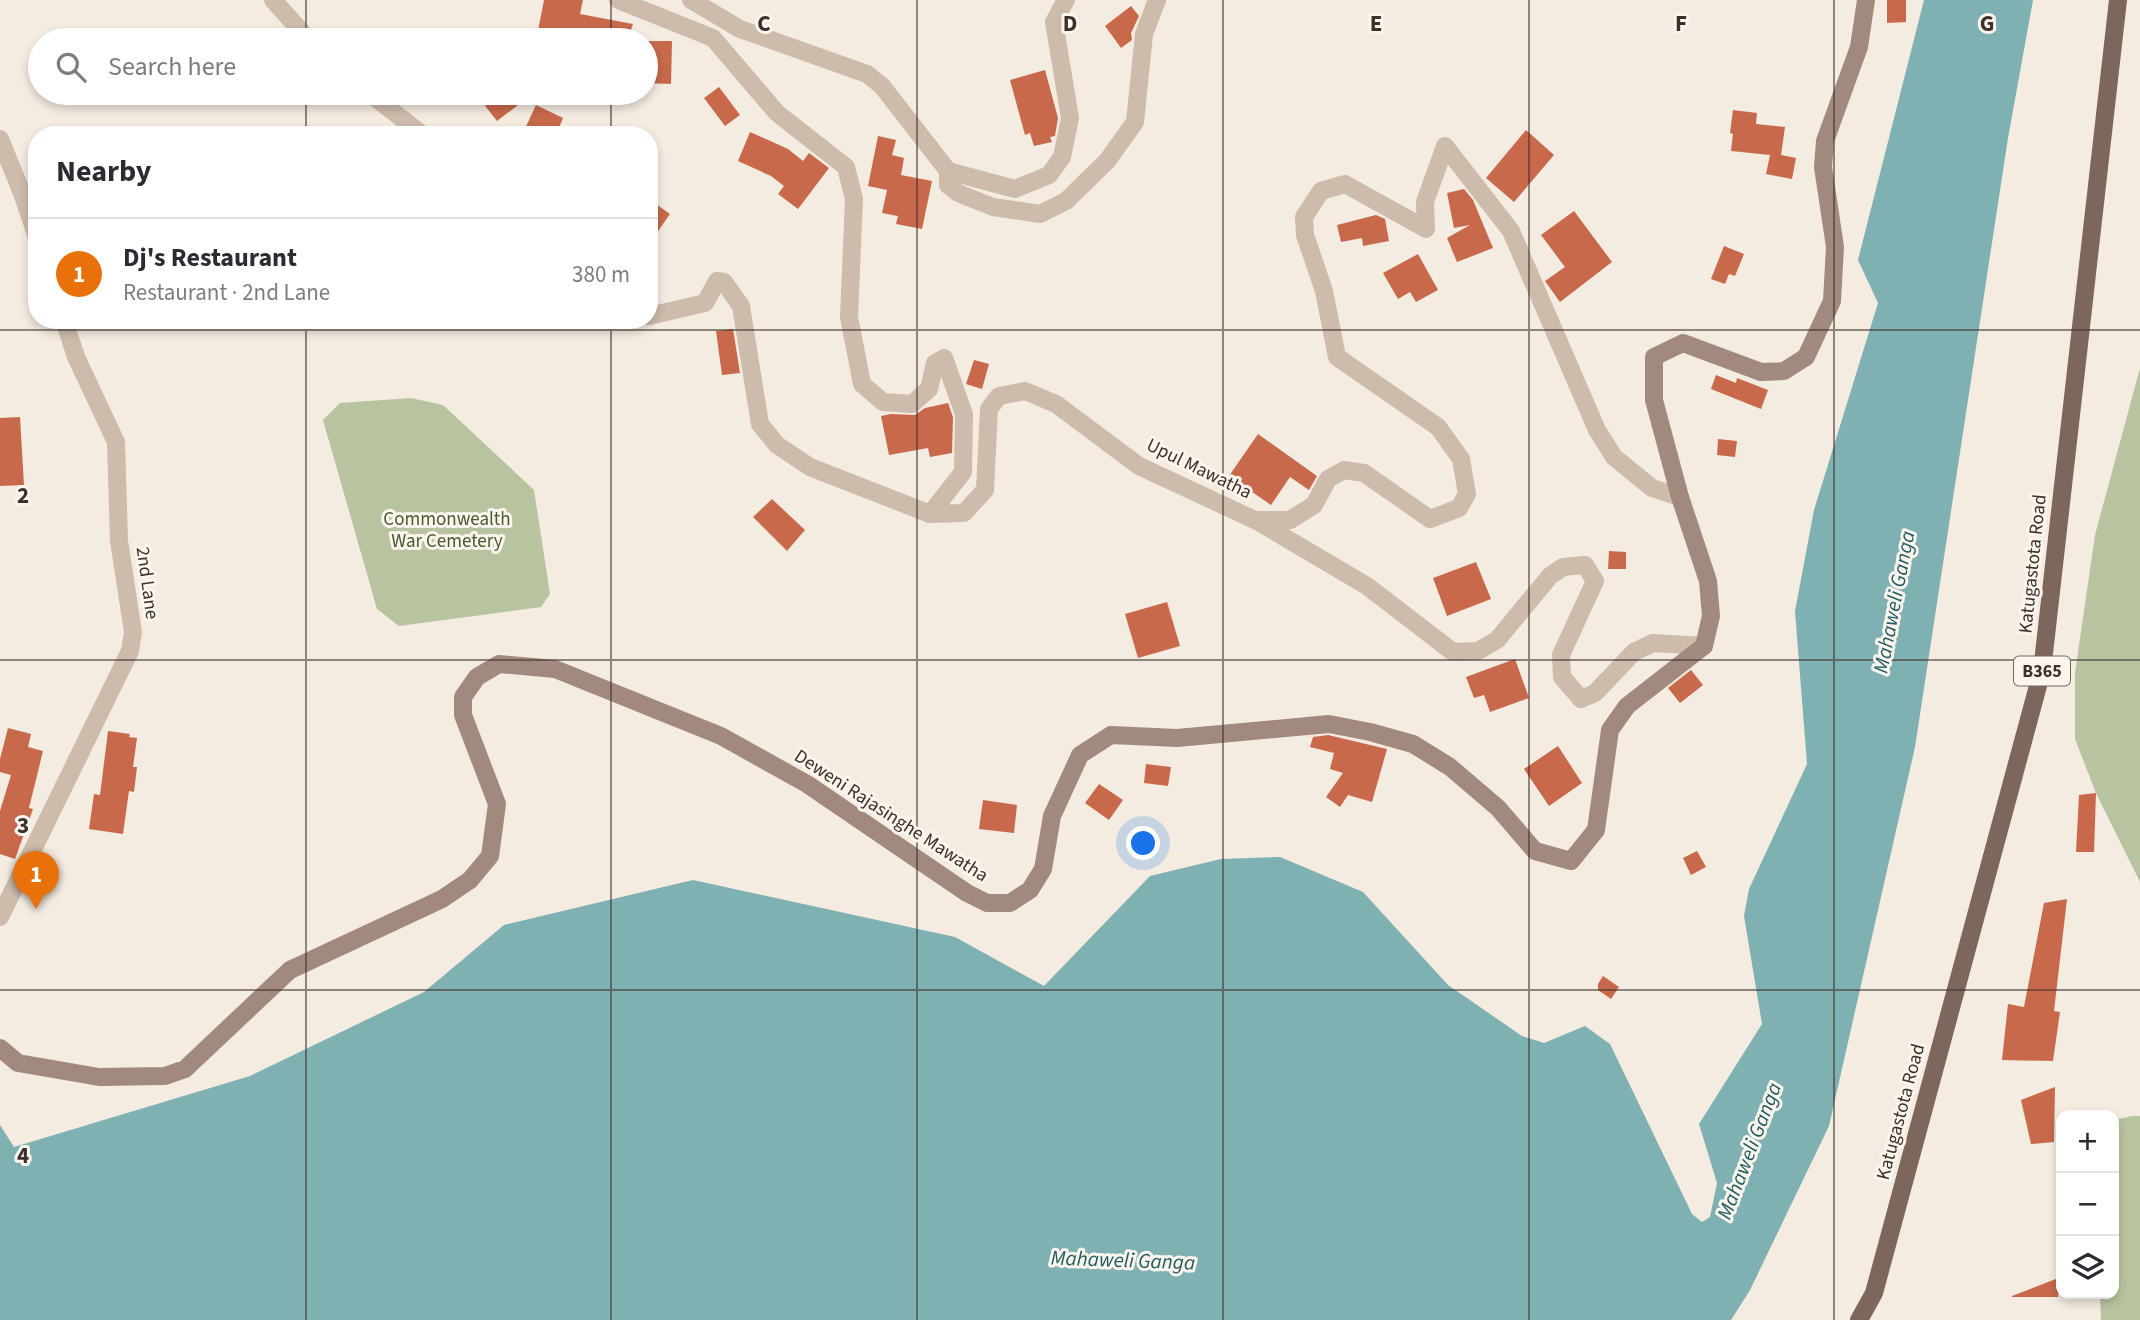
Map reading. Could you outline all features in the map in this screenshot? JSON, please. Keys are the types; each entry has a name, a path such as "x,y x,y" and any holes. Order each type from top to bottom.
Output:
{"main road":[{"name":"Katugastota Road","path":"1859,1320 1874,1293 2042,671 2118,0"}],"street":[{"path":"273,0 298,28"},
{"path":"618,0 713,38 777,113 846,167 854,198 849,317 862,384 883,402 912,404 929,389 935,363 944,358 964,414 962,472 930,514"},
{"path":"691,0 740,29 867,75 882,86 948,171 1015,189 1049,175 1062,157 1070,118 1054,22 1066,0"},
{"path":"948,171 948,185 958,193 993,207 1040,214 1066,201 1107,161 1135,122 1144,34 1157,0"},
{"path":"1704,646 1711,615 1708,581 1680,497 1654,400 1654,357 1684,344 1761,372 1784,371 1806,357 1832,301 1835,247 1823,167 1825,141 1859,47 1866,0"},
{"path":"384,105 411,126"},
{"path":"0,139 28,211"},
{"path":"1257,520 1290,520 1314,505 1328,479 1344,470 1364,473 1430,519 1459,508 1467,494 1461,459 1438,427 1337,357 1324,291 1305,235 1304,217 1321,191 1345,184 1426,229 1425,202 1445,146 1511,232 1597,430 1614,457 1652,488 1680,497"},
{"name":"Upul Mawatha","path":"658,314 705,303 717,281 724,282 741,306 760,424 777,445 810,467 930,514 964,513 985,489 989,409 999,396 1025,391 1056,404 1139,466 1257,520 1367,586 1453,652 1478,651 1497,640 1550,576 1563,567 1585,565 1595,581 1561,655 1562,677 1581,699 1595,693 1634,652 1653,643 1704,646"},
{"name":"2nd Lane","path":"0,916 130,651 133,632 119,541 116,442 76,357 67,329"},
{"name":"Deweni Rajasinghe Mawatha","path":"0,1048 18,1063 99,1077 165,1076 185,1069 290,970 442,899 470,880 490,856 497,804 463,715 463,697 477,677 499,664 555,669 721,736 807,784 967,893 987,903 1010,903 1030,890 1043,870 1052,816 1080,755 1111,735 1177,738 1329,724 1370,732 1413,744 1450,767 1498,808 1535,851 1571,861 1596,830 1610,730 1627,706 1704,646"}],"green space":[{"path":"2140,368 2140,882 2096,793 2075,739 2075,673 2095,535"},
{"name":"Commonwealth War Cemetery","path":"411,398 443,405 534,490 550,594 541,607 399,626 377,609 323,420 340,403"},
{"path":"2140,1116 2140,1320 2101,1320 2100,1299 2119,1299 2119,1119"}],"water":[{"name":"Mahaweli Ganga","path":"1924,0 2033,0 2008,138 1915,747 1829,1126 1750,1290 1731,1320 0,1320 0,1125 14,1147 250,1076 424,992 504,925 693,880 955,937 1044,986 1150,876 1221,859 1280,857 1363,892 1448,985 1522,1036 1544,1043 1585,1026 1610,1044 1692,1214 1702,1222 1710,1217 1717,1183 1699,1124 1762,1024 1744,916 1749,889 1807,764 1795,611 1814,510 1878,303 1858,260"}],"building":[{"path":"544,0 583,0 580,14 633,24 632,28 539,28"},
{"path":"1887,0 1906,0 1906,22 1887,23"},
{"path":"1131,6 1139,16 1131,33 1132,40 1121,48 1105,26"},
{"path":"658,41 672,41 671,84 658,83"},
{"path":"1045,70 1058,118 1055,136 1050,137 1052,142 1034,146 1030,133 1025,135 1010,80"},
{"path":"719,87 740,115 725,126 704,98"},
{"path":"484,105 518,105 497,121"},
{"path":"536,105 563,118 560,126 526,126"},
{"path":"1733,110 1757,113 1756,124 1785,127 1781,155 1796,158 1792,179 1766,174 1770,155 1731,151"},
{"path":"1526,130 1554,155 1514,202 1486,178"},
{"path":"750,132 788,149 803,161 809,153 829,168 798,209 778,194 784,186 771,176 738,161"},
{"path":"878,136 896,140 892,155 904,158 901,175 932,181 922,229 896,224 898,216 882,213 887,190 868,186"},
{"path":"1464,189 1473,200 1493,248 1457,262 1447,238 1470,225 1454,228 1447,193"},
{"path":"658,205 670,214 658,231"},
{"path":"1574,211 1612,262 1560,302 1545,281 1565,267 1541,235"},
{"path":"1376,215 1385,219 1389,241 1363,246 1362,238 1341,242 1337,225"},
{"path":"1724,246 1744,254 1735,276 1729,274 1725,284 1711,279"},
{"path":"1418,254 1438,290 1416,302 1410,292 1398,299 1383,273"},
{"path":"733,329 740,373 722,375 716,331"},
{"path":"974,360 989,364 982,389 966,384"},
{"path":"1716,375 1736,383 1737,378 1768,390 1761,409 1711,389"},
{"path":"948,403 953,417 952,453 930,457 928,448 889,455 881,416 915,415 925,408"},
{"path":"20,417 24,485 0,486 0,418"},
{"path":"1258,434 1317,476 1309,490 1290,477 1271,505 1229,476"},
{"path":"1718,439 1737,441 1735,457 1717,455"},
{"path":"772,499 805,530 787,551 753,517"},
{"path":"1609,551 1626,552 1626,569 1608,569"},
{"path":"1476,562 1491,599 1447,616 1433,578"},
{"path":"1167,602 1180,646 1138,658 1125,614"},
{"path":"1515,659 1529,698 1490,712 1484,695 1474,698 1466,677"},
{"path":"1691,670 1703,685 1680,703 1668,688"},
{"path":"8,728 31,734 28,747 43,751 29,808 33,809 15,859 0,854 0,811 11,775 0,772 0,759"},
{"path":"108,731 130,734 129,737 137,738 133,767 137,767 134,792 129,791 123,834 89,829 94,794 100,795"},
{"path":"1328,735 1387,749 1372,802 1348,795 1340,807 1326,797 1343,773 1330,769 1334,753 1310,747 1313,737"},
{"path":"1558,746 1582,783 1549,806 1524,769"},
{"path":"1146,764 1171,767 1168,786 1144,783"},
{"path":"1099,784 1123,800 1109,820 1085,803"},
{"path":"2096,793 2094,852 2076,852 2079,795"},
{"path":"983,800 1017,805 1014,833 979,829"},
{"path":"1697,851 1706,867 1691,875 1683,858"},
{"path":"2067,899 2054,1011 2060,1012 2053,1061 2002,1060 2008,1004 2024,1007 2044,903"},
{"path":"1603,976 1619,987 1611,999 1598,990"},
{"path":"2055,1087 2054,1142 2031,1144 2021,1100"},
{"path":"2056,1279 2056,1297 2012,1296"}],"place":[{"name":"Dj's Restaurant","path":"36,909"}]}
